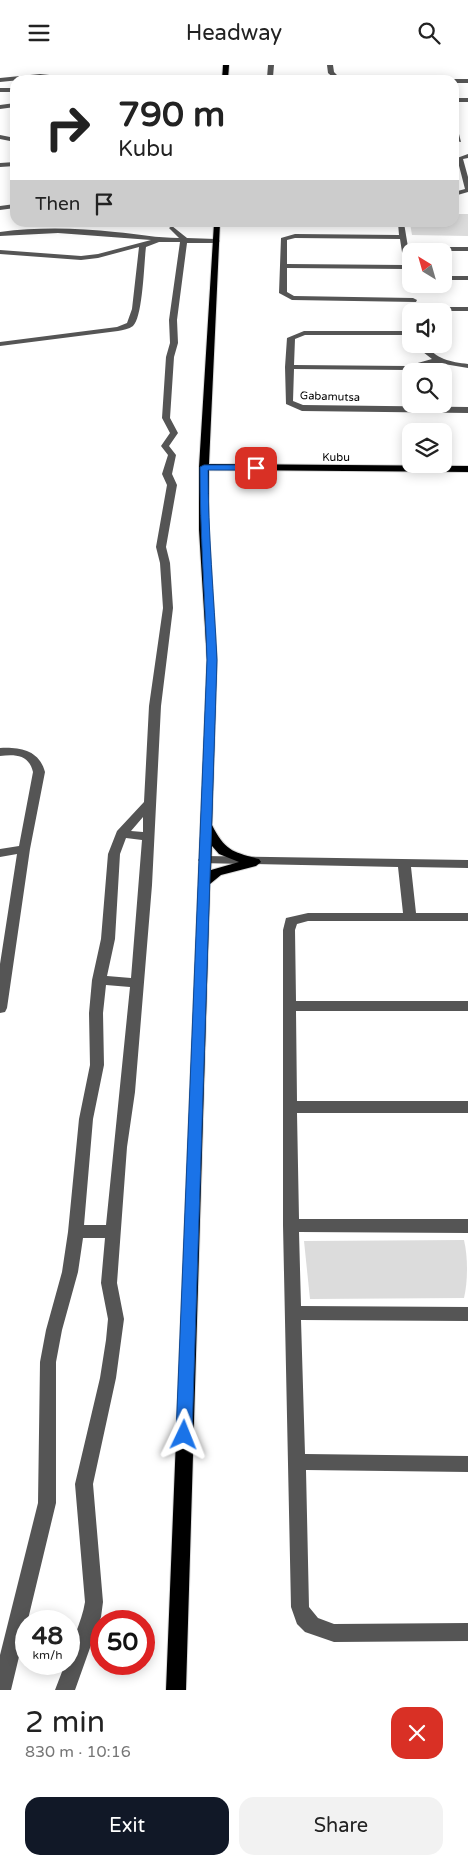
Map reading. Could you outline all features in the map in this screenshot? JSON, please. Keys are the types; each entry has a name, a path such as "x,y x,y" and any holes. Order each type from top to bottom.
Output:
{"main road":[{"path":"176,1690 212,660 204,530 204,467 217,227"},
{"name":"Kubu","path":"204,467 468,469"},
{"path":"204,483 210,475 236,467"},
{"path":"205,821 216,846 220,850 232,856 255,862"},
{"path":"203,884 217,872 255,862"}],"street":[{"path":"468,156 460,158 468,189"},
{"path":"159,240 172,227"},
{"path":"65,1690 92,1617 94,1602 84,1484 108,1378 116,1319 109,1283 120,1147 128,1092 137,983 148,837 155,706 168,607 162,547 172,485 167,474 172,455 165,446 174,433 166,419 170,393 168,381 170,357 174,343 173,320 184,239 175,227"},
{"path":"402,227 405,243"},
{"path":"0,234 19,231 65,230 147,237 159,240"},
{"path":"404,237 287,237 282,241 283,293 292,298 413,300"},
{"path":"0,252 81,258 115,252 159,240 216,241"},
{"path":"0,344 118,329 130,325 133,322 135,311 143,246 146,243"},
{"path":"452,249 468,249"},
{"path":"283,266 402,267"},
{"path":"452,278 468,278"},
{"path":"412,293 414,303"},
{"path":"452,309 468,309"},
{"name":"Gabamutsa","path":"402,333 304,333 295,335 291,338 289,402 302,408 468,410"},
{"path":"427,353 439,360 468,366"},
{"path":"289,367 407,368 439,360"},
{"path":"0,752 24,753 34,759 38,765 39,773 24,849 0,1008"},
{"path":"1,1690 47,1503 48,1362 54,1330 70,1272 76,1232 85,1126 97,1065 96,1013 99,980 108,939 114,854 122,834 129,823 150,803"},
{"path":"122,834 148,837"},
{"path":"0,853 24,849"},
{"path":"204,860 468,864"},
{"path":"404,864 410,916"},
{"path":"468,917 308,917 292,921 288,930 290,1225 300,1607 304,1617 312,1625 334,1633 468,1632"},
{"path":"99,980 137,983"},
{"path":"289,1006 468,1006"},
{"path":"290,1107 468,1107"},
{"path":"290,1225 468,1227"},
{"path":"76,1232 114,1231"},
{"path":"293,1313 468,1314"},
{"path":"297,1462 468,1464"}],"shaded area":[{"path":"459,214 468,214 468,236 412,235 411,227 459,227"},
{"path":"464,1240 467,1269 464,1298 310,1299 304,1241"}],"route":[{"path":"184,1435 212,660 204,530 204,467 256,468"}]}
